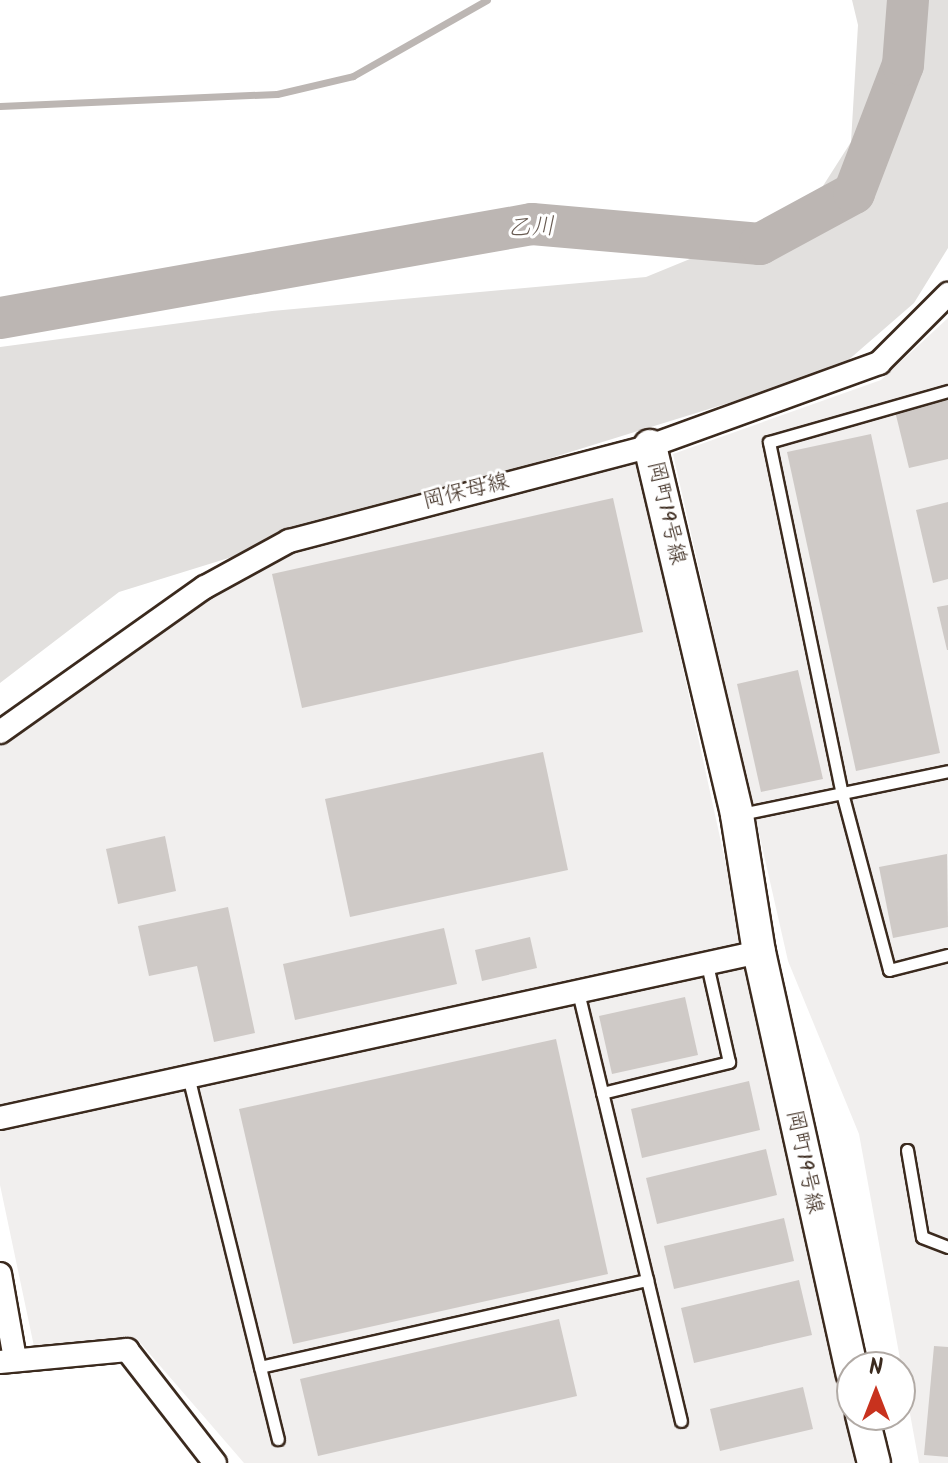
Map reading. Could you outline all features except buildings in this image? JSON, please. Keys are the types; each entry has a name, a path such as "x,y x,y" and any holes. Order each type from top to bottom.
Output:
{"street":[{"name":"岡保母線","path":"0,732 205,587 289,541 650,446 879,363 948,294"},
{"name":"岡町19号線","path":"650,446 737,815 759,952 847,1351"},
{"path":"0,1118 189,1080 759,952"},
{"path":"0,1274 7,1361 127,1350 215,1463"},
{"path":"866,1431 874,1463"}],"lane":[{"path":"948,391 769,442 842,793 889,970 948,955"},
{"path":"737,815 948,771"},
{"path":"602,1093 729,1062 707,964"},
{"path":"578,992 681,1421"},
{"path":"189,1080 278,1439"},
{"path":"907,1150 922,1237 948,1247"},
{"path":"260,1367 647,1280"}],"shaded area":[{"path":"852,0 948,0 948,248 914,303 838,369 119,592 0,683 0,347 272,311 646,277 807,211 851,142 858,25"},
{"path":"948,318 948,1463 919,1463 913,1431 916,1431 916,1351 899,1351 859,1134 788,961 673,454 881,380"},
{"path":"638,463 836,1367 836,1431 850,1431 857,1463 244,1463 136,1338 36,1356 0,1185 0,745 226,584 300,545"}],"waterway":[{"path":"0,106 277,94 353,76 487,0"},
{"name":"乙川","path":"0,318 532,224 760,244 854,193 903,65 908,0"}]}
